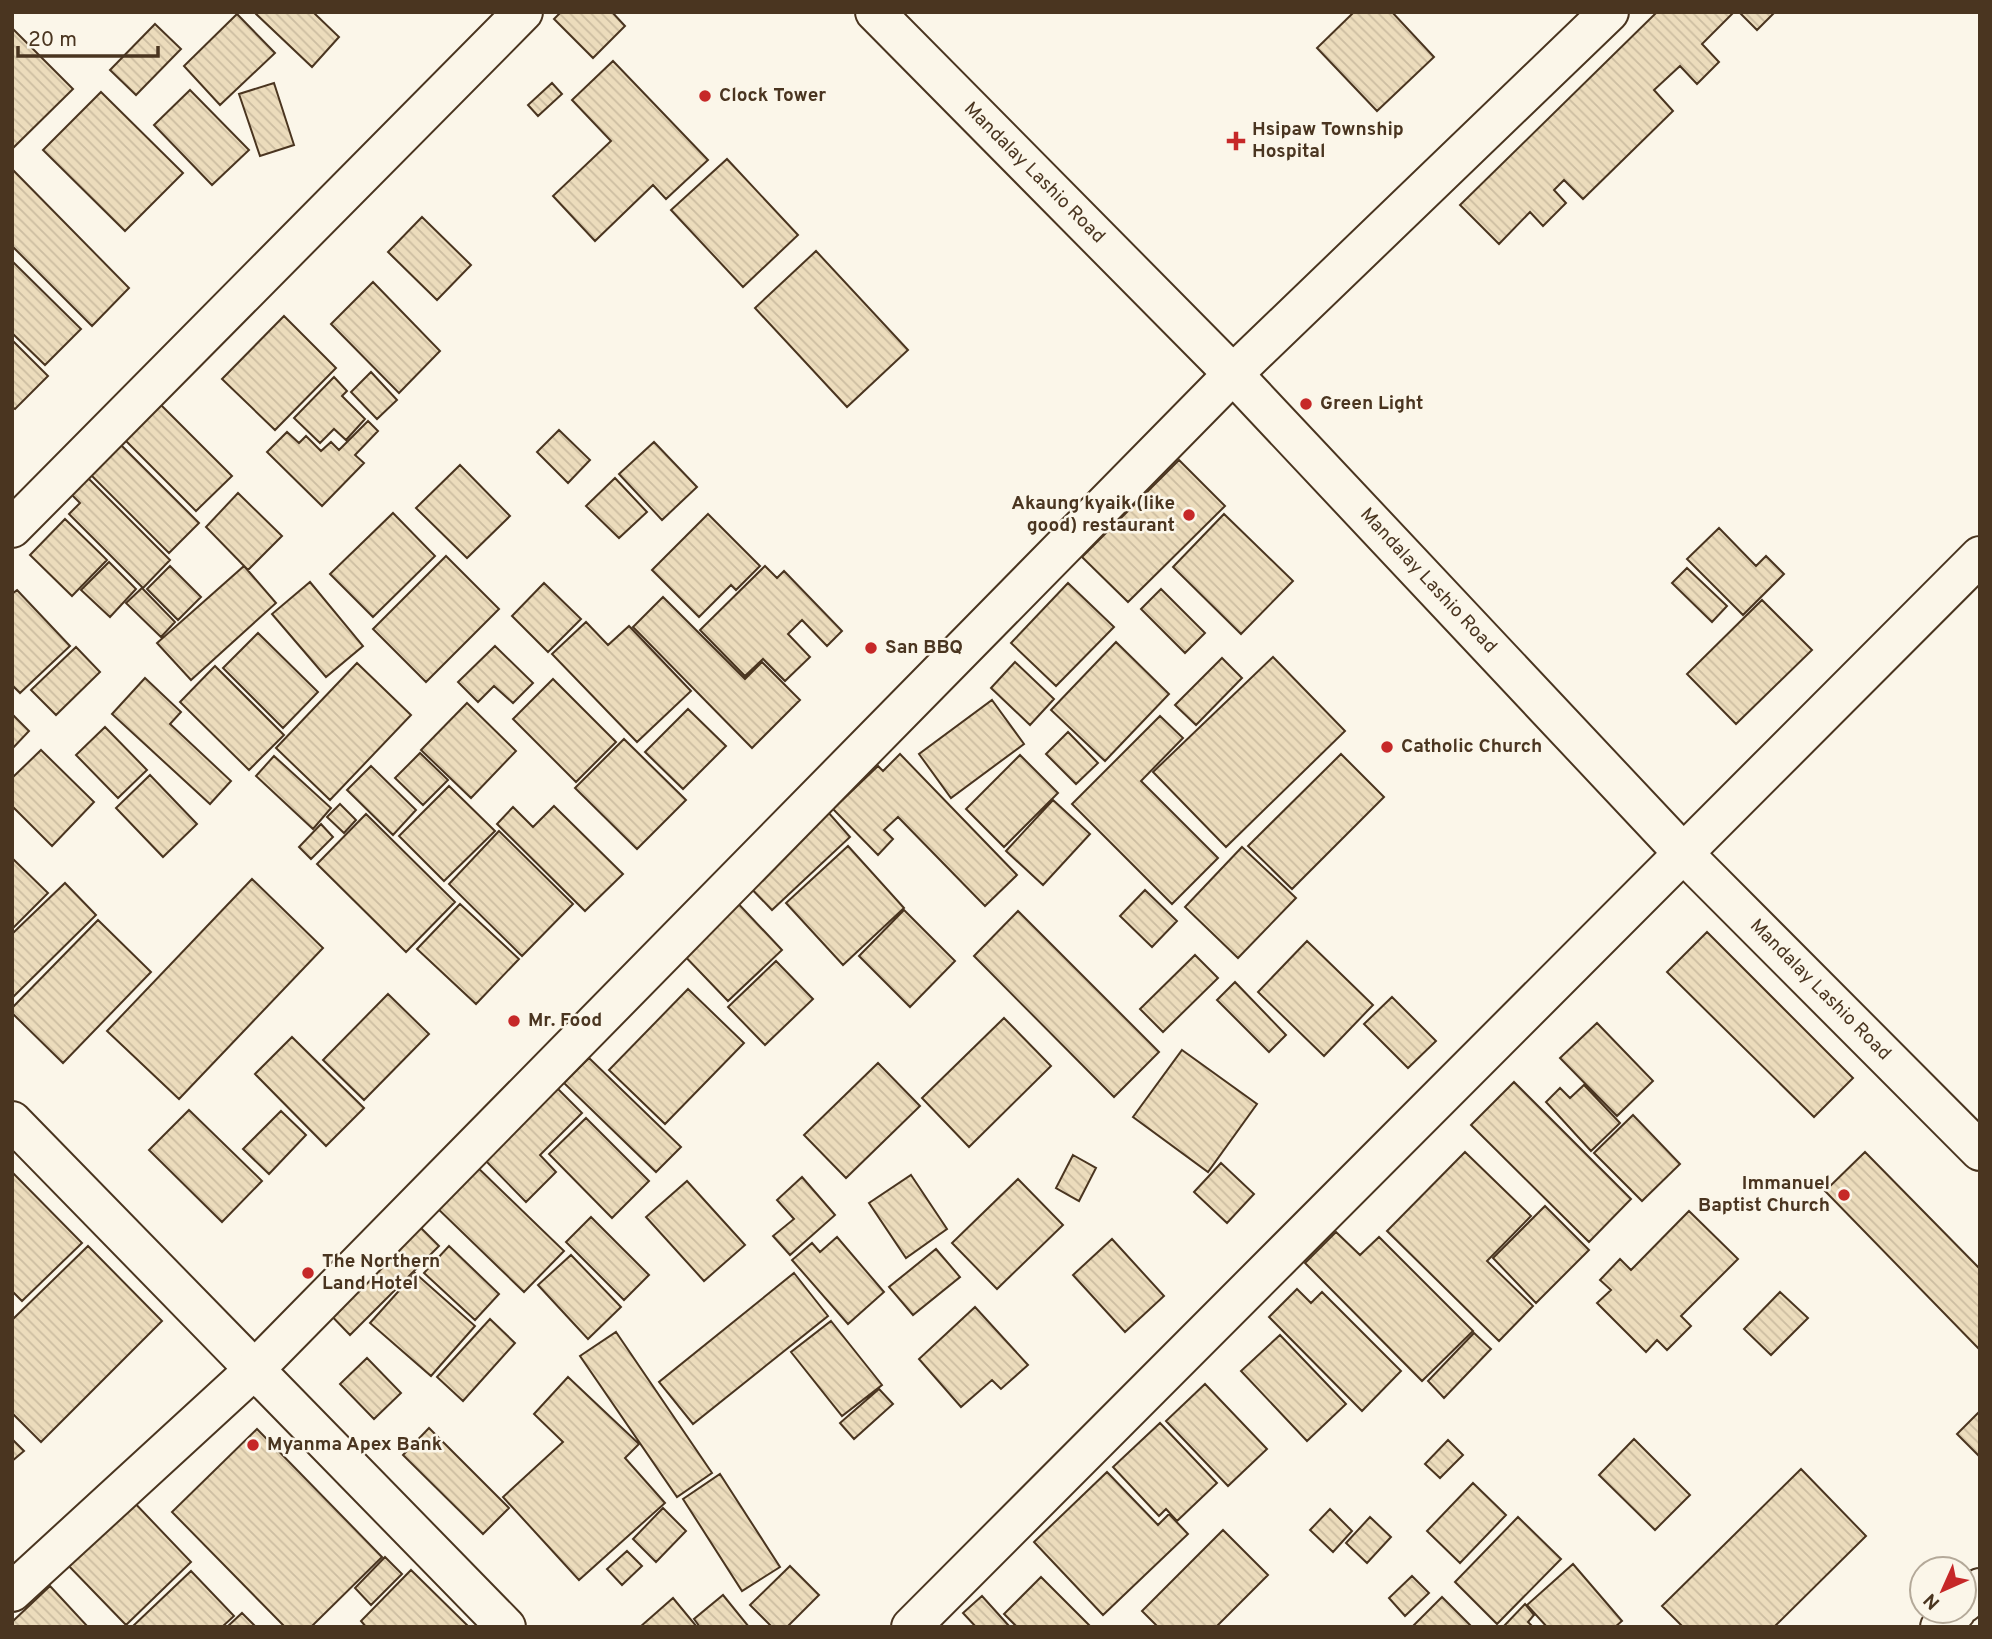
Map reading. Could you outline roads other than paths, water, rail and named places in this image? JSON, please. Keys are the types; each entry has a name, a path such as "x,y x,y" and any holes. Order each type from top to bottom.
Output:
{"main road":[{"path":"12,528 523,12"},
{"name":"Mandalay Lashio Road","path":"874,12 1233,374 1684,854 1980,1151"},
{"path":"12,1592 255,1369 1233,374 1609,12"},
{"path":"911,1627 1980,556"},
{"path":"12,1121 506,1627"}],"place":[{"name":"Clock Tower","path":"705,96"},
{"name":"Hsipaw Township Hospital","path":"1236,141"},
{"name":"Green Light","path":"1306,404"},
{"name":"Akaung kyaik (like good) restaurant","path":"1189,515"},
{"name":"San BBQ","path":"871,648"},
{"name":"Catholic Church","path":"1387,747"},
{"name":"Mr. Food","path":"514,1021"},
{"name":"Immanuel Baptist Church","path":"1844,1195"},
{"name":"The Northern Land Hotel","path":"308,1273"},
{"name":"Myanma Apex Bank","path":"253,1445"}]}
